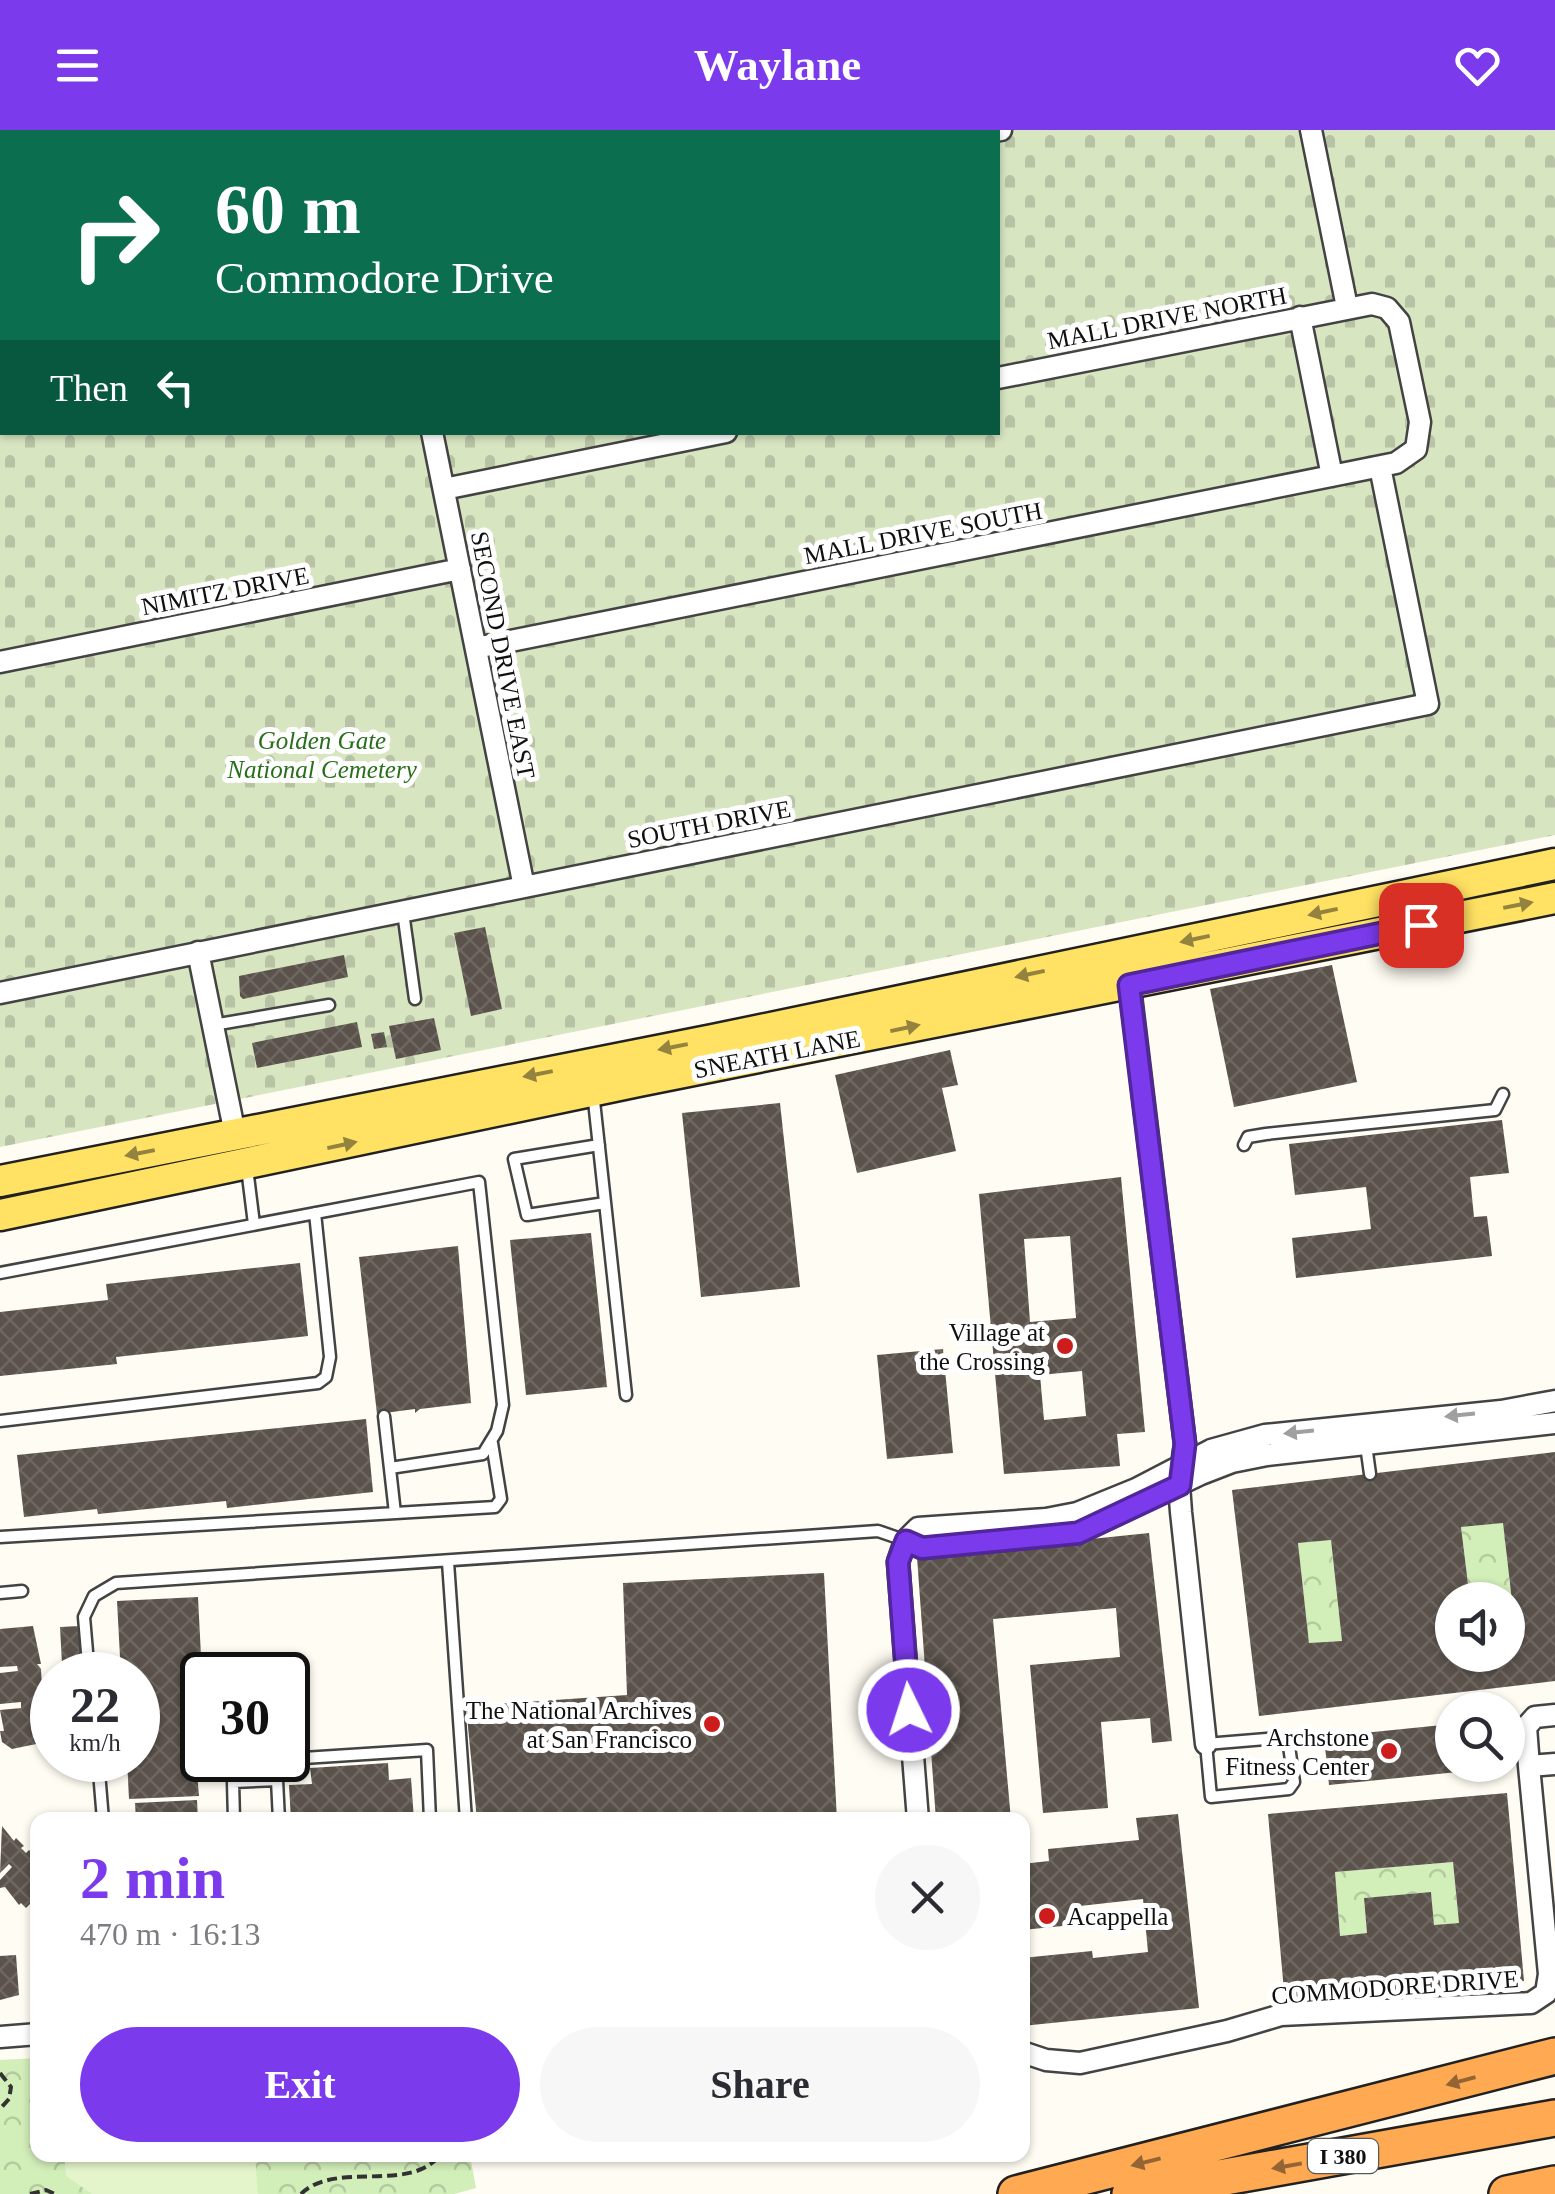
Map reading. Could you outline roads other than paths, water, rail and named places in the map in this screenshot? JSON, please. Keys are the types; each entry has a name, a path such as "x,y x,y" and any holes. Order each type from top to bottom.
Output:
{"highway":[{"path":"1016,2194 1555,2056"},
{"path":"1428,2140 1555,2108"},
{"name":"I 380","path":"1130,2194 1555,2118"},
{"path":"1506,2194 1555,2183"}],"main road":[{"name":"SNEATH LANE","path":"0,1181 1555,864"},
{"name":"SNEATH LANE","path":"0,1215 593,1091 1555,898"}],"street":[{"path":"1311,130 1347,308"},
{"name":"MALL DRIVE NORTH","path":"1000,378 1347,308 1381,305 1394,314 1402,330 1420,440 1411,455 1380,467"},
{"path":"1300,317 1332,476"},
{"name":"SECOND DRIVE EAST","path":"433,435 524,887"},
{"path":"444,490 711,435"},
{"name":"MALL DRIVE SOUTH","path":"476,648 1380,467"},
{"name":"SOUTH DRIVE","path":"0,992 1428,704 1380,467"},
{"name":"NIMITZ DRIVE","path":"0,662 460,569"},
{"path":"198,952 235,1134"},
{"path":"1126,954 1185,1444 1180,1485 1206,1744"},
{"path":"906,1541 922,1548 1078,1533 1232,1462 1555,1401"},
{"path":"917,1812 898,1562 906,1541 918,1528 1046,1519 1077,1513 1136,1489 1211,1450 1264,1435 1365,1434 1555,1423"},
{"name":"COMMODORE DRIVE","path":"1030,2055 1080,2063 1228,2032 1281,2015 1530,2003 1546,1993 1549,1974 1526,1727 1535,1717 1555,1715"},
{"path":"1529,1766 1555,1764"},
{"path":"0,2037 30,2035"}],"lane":[{"path":"402,911 415,1000"},
{"path":"213,1026 330,1005"},
{"path":"593,1091 626,1395"},
{"path":"1244,1146 1248,1138 1266,1134 1495,1110 1503,1094"},
{"path":"235,1134 246,1165 254,1224"},
{"path":"599,1145 514,1160 527,1215 606,1203"},
{"path":"0,1273 479,1182 503,1405 492,1443 483,1454 390,1468"},
{"path":"0,1421 318,1384 326,1377 330,1357 315,1213"},
{"path":"384,1416 395,1514"},
{"path":"1365,1434 1370,1474"},
{"path":"0,1537 495,1507 501,1499 492,1443"},
{"path":"87,1652 84,1617 94,1596 116,1584 878,1531 906,1541"},
{"path":"448,1562 465,1812"},
{"path":"0,1593 22,1591"},
{"path":"1278,1738 1289,1746 1294,1782 1289,1789 1211,1796 1206,1744 1278,1738"},
{"path":"310,1757 428,1750 430,1812"},
{"path":"100,1782 103,1812"},
{"path":"232,1782 234,1812"},
{"path":"277,1782 278,1812"},
{"path":"1488,2194 1555,2183"}],"place":[{"name":"Village at the Crossing","path":"1065,1346"},
{"name":"The National Archives at San Francisco","path":"712,1724"},
{"name":"Archstone Fitness Center","path":"1389,1751"},
{"name":"Acappella","path":"1047,1916"}],"park label":[{"name":"Golden Gate National Cemetery","path":"322,754"}]}
